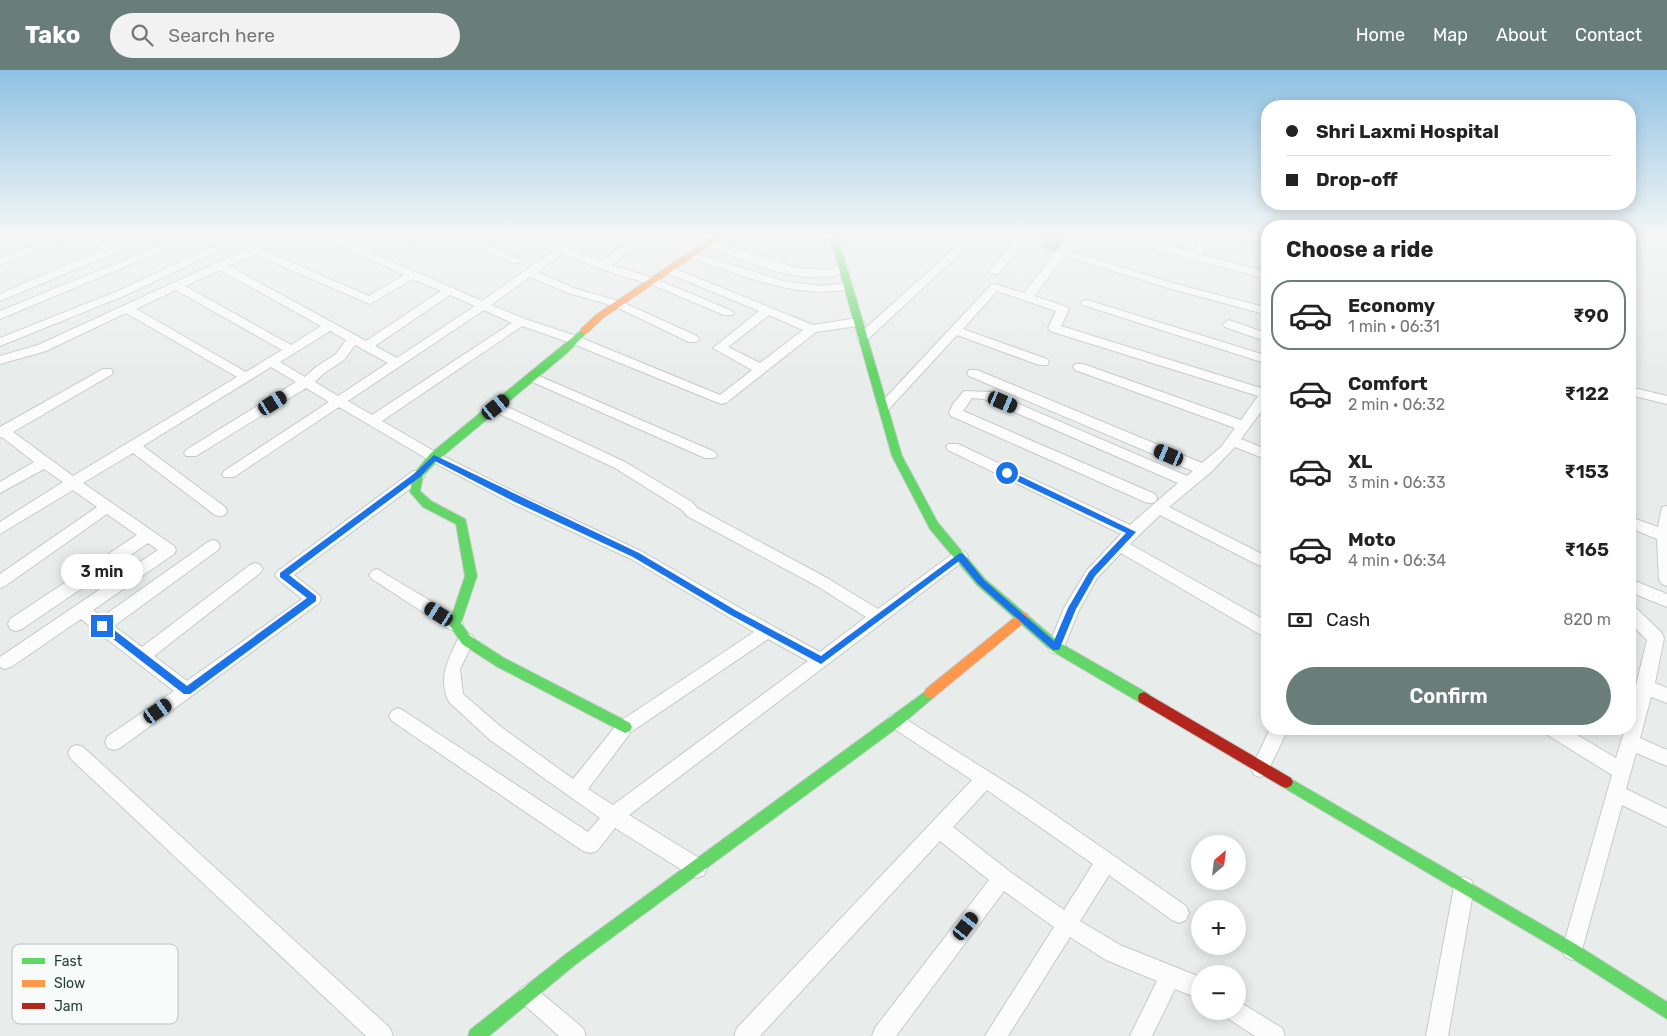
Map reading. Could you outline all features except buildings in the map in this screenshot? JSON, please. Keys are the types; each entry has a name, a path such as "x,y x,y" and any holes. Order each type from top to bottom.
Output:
{"main road":[{"path":"625,727 500,662 466,640 455,624 471,576 461,522 427,504 415,492 418,475 434,457 532,377 600,316 649,282"},
{"path":"847,282 897,456 934,526 981,582 1056,647 1572,950 1667,1011"},
{"path":"476,1036 571,959 896,721 1023,617"}],"street":[{"path":"0,298 38,282"},
{"path":"0,315 81,282"},
{"path":"0,342 146,282"},
{"path":"0,360 42,348 185,282"},
{"path":"250,282 397,363"},
{"path":"327,282 370,301 401,282"},
{"path":"428,282 521,322 575,340 721,400 812,329 858,322"},
{"path":"229,474 518,282"},
{"path":"549,282 572,291 618,304 693,339"},
{"path":"657,282 728,313"},
{"path":"698,282 812,329"},
{"path":"776,282 821,289 848,286"},
{"path":"862,337 923,282"},
{"path":"1027,297 1039,282"},
{"path":"1159,282 1261,310"},
{"path":"176,286 291,350"},
{"path":"882,407 995,287 1063,309 1054,328 1261,391"},
{"path":"367,346 449,291"},
{"path":"1087,303 1261,358"},
{"path":"127,309 246,377"},
{"path":"761,369 719,348 767,311"},
{"path":"372,421 521,322"},
{"path":"1229,324 1261,335"},
{"path":"0,529 330,326"},
{"path":"954,330 1043,362"},
{"path":"191,453 314,377 320,370 340,357 353,339"},
{"path":"271,362 434,457 518,500 636,555 732,612 821,660"},
{"path":"1079,367 1243,426"},
{"path":"5,662 170,550 74,482 43,463 2,432 107,372"},
{"path":"973,373 1205,470"},
{"path":"532,377 683,442 710,456"},
{"path":"1636,392 1667,400"},
{"path":"1190,483 986,395 969,394 956,413 1155,503 1261,560"},
{"path":"1056,647 1072,608 1092,574 1132,532 1155,503 1190,483 1226,450 1261,401"},
{"path":"496,407 620,465 687,506 692,512 822,582 879,617"},
{"path":"1233,441 1261,452"},
{"path":"133,446 220,511"},
{"path":"953,448 1132,532"},
{"path":"0,488 43,463"},
{"path":"114,742 313,598 283,575 418,475"},
{"path":"0,582 108,506"},
{"path":"1667,511 1664,536 1667,580"},
{"path":"1636,524 1664,536"},
{"path":"16,624 148,535"},
{"path":"1120,545 1261,627"},
{"path":"102,626 213,546"},
{"path":"398,716 590,844 613,816 960,556"},
{"path":"142,656 255,569"},
{"path":"377,575 455,624"},
{"path":"1636,588 1667,601"},
{"path":"82,610 187,691"},
{"path":"1636,620 1656,638 1661,649 1645,687 1636,720"},
{"path":"576,791 625,727 768,630"},
{"path":"466,640 452,669 455,697 495,733 576,791 697,868"},
{"path":"1645,687 1667,696"},
{"path":"896,721 985,779 1179,913"},
{"path":"1260,768 1276,735"},
{"path":"1562,735 1622,771"},
{"path":"1572,950 1632,735"},
{"path":"1630,742 1667,758"},
{"path":"77,753 382,1036"},
{"path":"745,1036 985,779"},
{"path":"1616,793 1667,818"},
{"path":"938,828 1002,878 1067,924 1113,953 1191,984"},
{"path":"996,1036 1106,862"},
{"path":"883,1036 1002,878"},
{"path":"1437,1036 1464,887"},
{"path":"1141,1036 1171,975"},
{"path":"528,995 575,1036"},
{"path":"1246,1017 1274,1036"}],"traffic: fast":[{"path":"847,282 897,456 934,526 981,582 1056,647 1144,698"},
{"path":"584,331 564,351 434,457 418,475 415,492 427,504 461,522 471,576 455,624 466,640 500,662 625,727"},
{"path":"476,1036 571,959 896,721 930,693"},
{"path":"1286,782 1572,950 1667,1011"}],"traffic: slow":[{"path":"584,331 600,316 651,282"},
{"path":"930,693 1023,617"}],"traffic: jam":[{"path":"1144,698 1286,782"}],"route":[{"path":"102,626 187,691 313,598 283,575 418,475 434,457 518,500 636,555 732,612 821,660 960,556 981,582 1056,647 1072,608 1092,574 1132,532 1007,473"}]}
